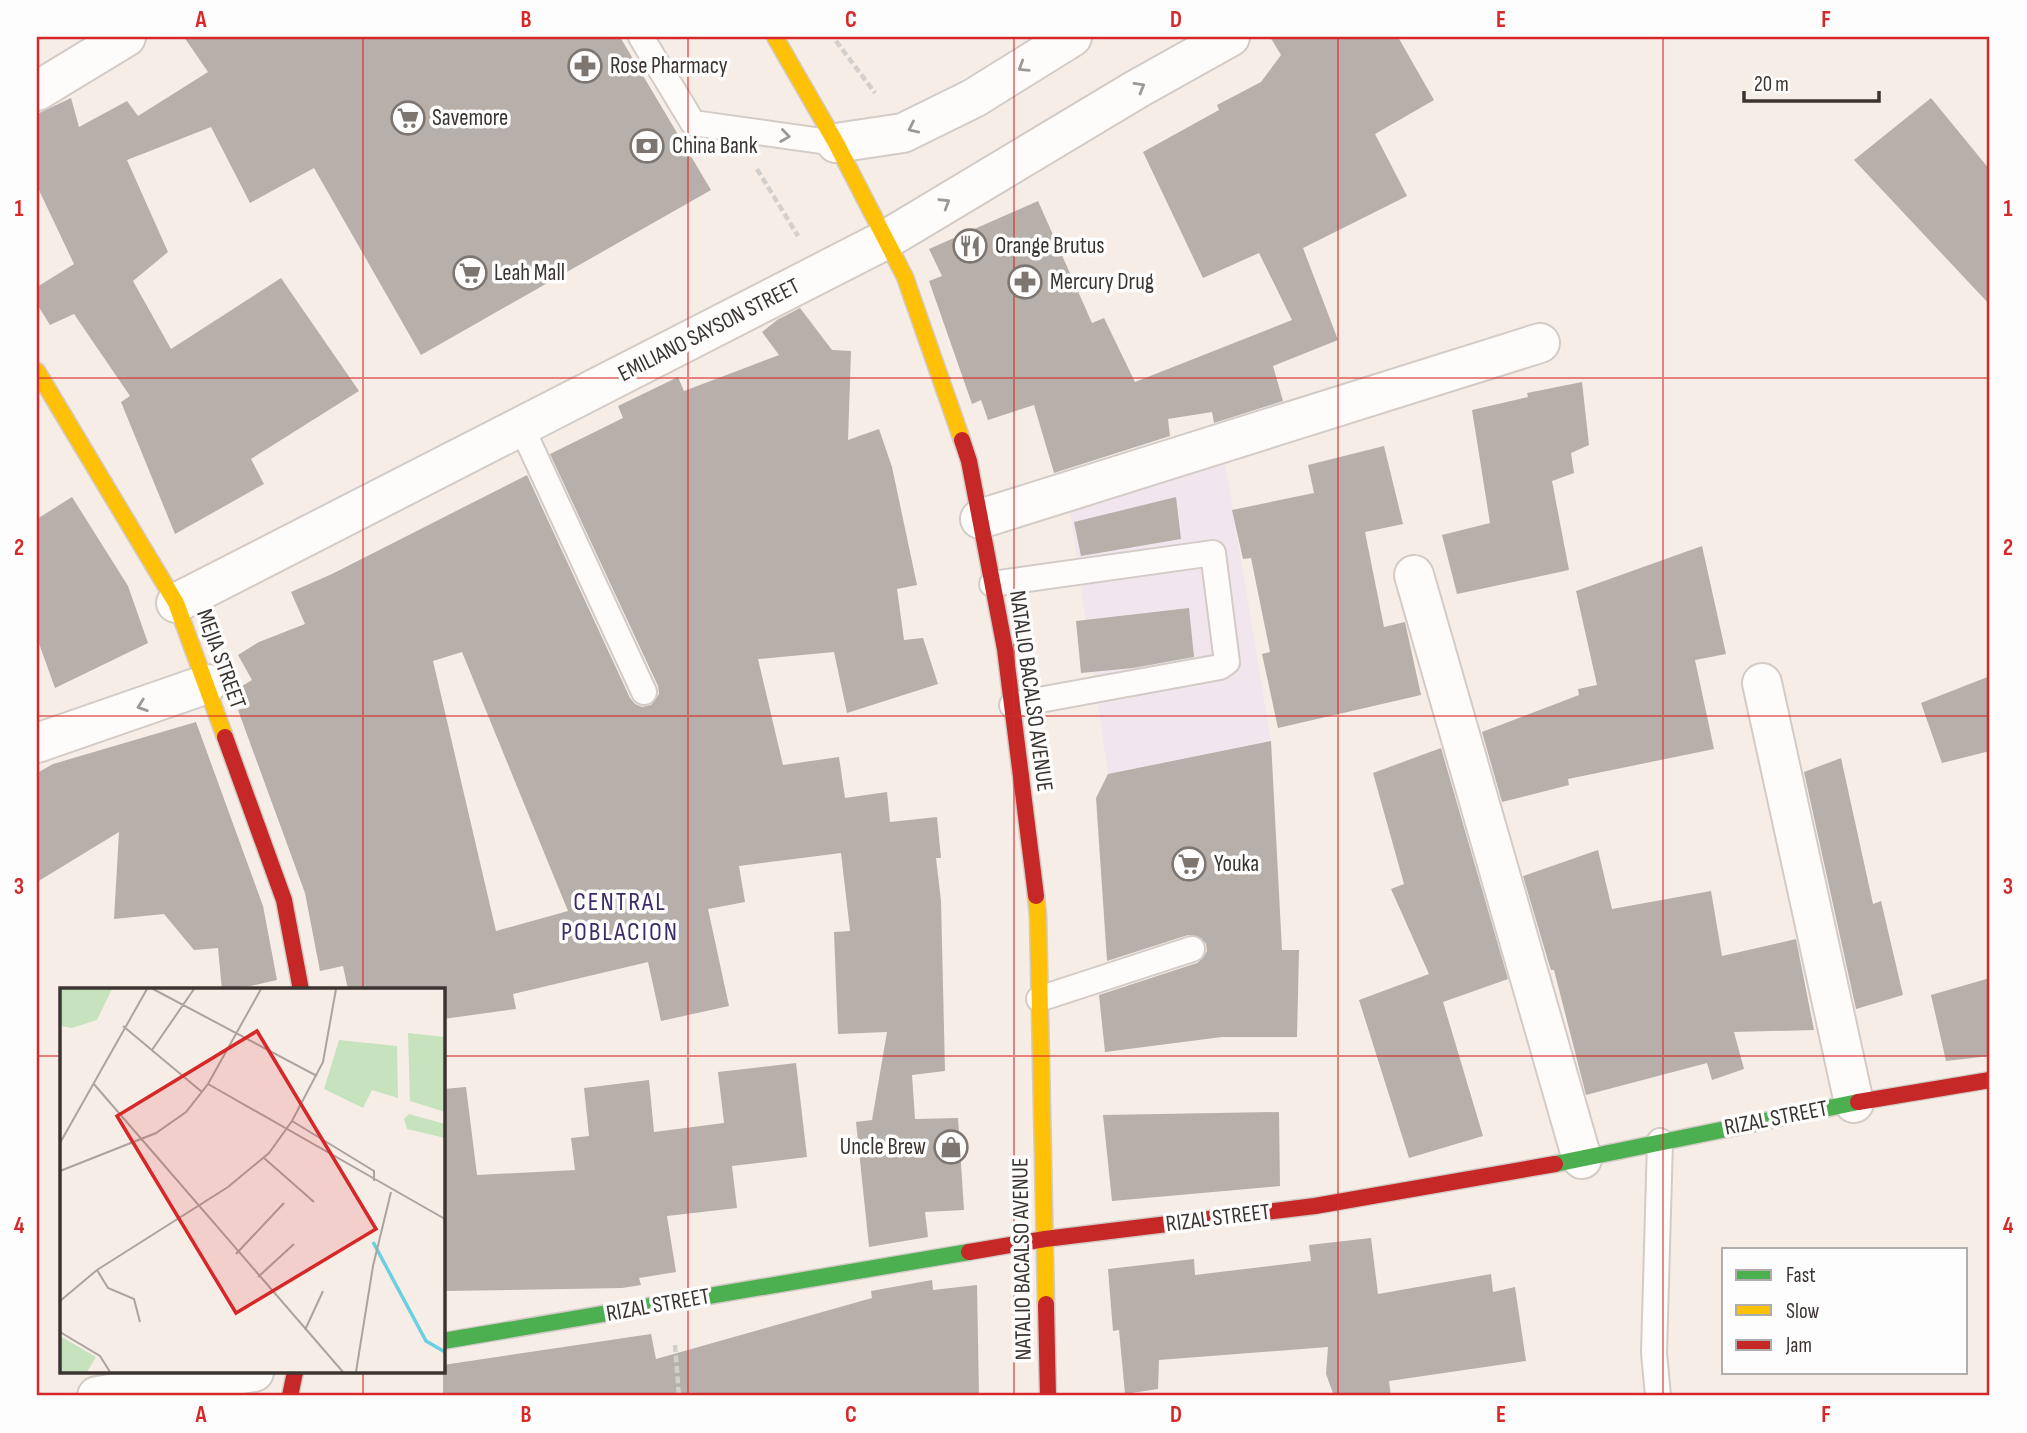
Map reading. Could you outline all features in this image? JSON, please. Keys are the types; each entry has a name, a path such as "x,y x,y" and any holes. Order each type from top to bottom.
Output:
{"main road":[{"name":"NATALIO BACALSO AVENUE","path":"775,37 836,143 905,277 969,461 1005,649 1038,916 1048,1396"},
{"name":"MEJIA STREET","path":"37,371 176,603 284,900 302,988"},
{"name":"RIZAL STREET","path":"444,1341 1045,1239 1315,1206 1582,1159 1854,1103 1990,1080"},
{"path":"290,1396 295,1374"}],"street":[{"path":"37,91 126,37"},
{"path":"836,143 903,133 974,97 1072,37"},
{"name":"EMILIANO SAYSON STREET","path":"176,603 887,239 1137,89 1230,37"},
{"path":"980,519 1540,343"},
{"path":"1415,575 1582,1159"},
{"path":"1762,683 1854,1103"},
{"path":"37,743 207,684"},
{"path":"97,1396 241,1374"}],"lane":[{"path":"641,37 693,123 836,143"},
{"path":"521,426 644,691"},
{"path":"992,584 1213,553 1227,662 1220,667 1012,705"},
{"path":"1039,999 1192,949"},
{"path":"1658,1396 1654,1353 1660,1141"}],"path":[{"path":"732,128 820,273"},
{"path":"669,1303 679,1396"}],"shaded area":[{"path":"1225,462 1271,741 1108,774 1069,505"}],"building":[{"path":"184,37 620,37 711,190 421,355 314,168 250,203 211,127 127,160 168,252 133,281 171,349 281,278 359,391 251,459 264,484 175,534 121,402 130,396 74,314 50,325 37,304 37,287 74,264 37,186 37,114 71,98 79,127 127,101 138,116 208,72"},
{"path":"1270,37 1398,37 1434,100 1375,134 1407,196 1303,248 1338,340 1273,366 1283,401 1214,423 1212,412 1168,419 1170,436 1054,473 1034,405 988,420 981,400 972,404 929,281 942,276 929,249 1038,201 1092,323 1104,318 1135,382 1292,320 1259,253 1203,278 1143,152 1219,110 1217,105 1261,82 1281,55"},
{"path":"1931,98 1990,170 1990,305 1854,160"},
{"path":"800,308 832,350 851,351 848,440 879,429 892,467 917,585 897,589 904,640 923,638 938,684 847,713 834,652 758,659 783,765 839,757 845,798 887,792 890,822 937,817 941,858 936,858 941,901 945,1071 912,1075 915,1119 958,1118 964,1210 925,1212 928,1237 869,1247 856,1122 872,1120 887,1032 838,1034 834,932 850,931 841,853 739,866 745,902 708,909 729,1006 661,1021 648,962 513,994 516,1009 444,1019 444,988 348,988 343,966 320,971 305,893 238,710 247,707 239,688 252,680 238,655 259,642 305,624 291,592 527,475 630,698 642,707 651,705 659,694 658,686 550,454 623,418 618,406 678,377 684,391 779,355 762,332 777,320","holes":["462,652 568,911 496,931 433,661"]},
{"path":"1582,382 1589,445 1571,453 1574,473 1552,481 1569,570 1457,594 1442,535 1490,523 1472,410 1528,397 1527,393"},
{"path":"1384,446 1403,524 1365,532 1384,627 1405,622 1421,695 1278,728 1262,654 1270,652 1251,558 1243,559 1232,510 1314,493 1308,465"},
{"path":"72,497 128,586 148,643 55,688 37,638 37,519"},
{"path":"1176,497 1181,539 1081,556 1074,522"},
{"path":"1702,546 1726,654 1695,660 1714,749 1568,779 1569,785 1502,802 1482,732 1579,695 1578,689 1597,685 1576,591"},
{"path":"1189,608 1194,657 1133,668 1081,673 1076,621"},
{"path":"1990,676 1990,751 1942,763 1921,703"},
{"path":"196,722 263,906 277,980 242,988 222,988 218,948 194,950 164,914 114,919 119,832 37,882 37,773 53,764"},
{"name":"Youka","path":"1271,741 1282,950 1299,950 1297,1037 1222,1037 1105,1052 1099,995 1197,963 1207,951 1201,938 1188,935 1107,961 1096,798 1108,774"},
{"path":"1441,748 1508,979 1443,1002 1483,1136 1409,1158 1359,1000 1429,974 1391,889 1404,884 1373,773"},
{"path":"1841,758 1873,904 1881,901 1903,995 1856,1009 1804,772"},
{"path":"1598,850 1612,909 1711,891 1722,956 1796,939 1814,1030 1734,1032 1744,1069 1712,1080 1707,1063 1586,1095 1554,970 1551,970 1549,964 1523,876"},
{"path":"1990,978 1990,1056 1946,1061 1931,995"},
{"path":"796,1063 807,1157 732,1166 737,1208 667,1216 676,1272 639,1278 641,1285 622,1288 444,1291 444,1089 466,1087 477,1175 575,1170 571,1138 589,1136 584,1088 649,1080 654,1132 724,1123 718,1072"},
{"path":"1279,1112 1280,1186 1112,1201 1103,1115"},
{"path":"1371,1238 1378,1294 1491,1274 1493,1292 1515,1287 1526,1361 1389,1381 1391,1396 1334,1396 1326,1374 1328,1347 1159,1360 1158,1389 1125,1394 1119,1330 1113,1331 1108,1269 1194,1259 1195,1275 1311,1261 1309,1245"},
{"path":"932,1280 933,1290 977,1285 979,1396 443,1396 444,1365 651,1334 656,1359 872,1298 871,1291"}],"traffic: fast":[{"path":"1555,1164 1858,1102"},
{"path":"444,1341 969,1252"}],"traffic: slow":[{"path":"775,37 836,143 905,277 962,440"},
{"path":"37,371 176,603 225,737"},
{"path":"1036,896 1046,1304"}],"traffic: jam":[{"path":"962,440 969,461 1005,649 1036,896"},
{"path":"225,737 284,900 301,988"},
{"path":"1858,1102 1990,1080"},
{"path":"969,1252 1045,1239 1315,1206 1555,1164"},
{"path":"1046,1304 1048,1396"},
{"path":"290,1396 295,1374"}],"place":[{"name":"Rose Pharmacy","path":"585,66"},
{"name":"Savemore","path":"408,118"},
{"name":"China Bank","path":"647,146"},
{"name":"Orange Brutus","path":"970,246"},
{"name":"Leah Mall","path":"470,273"},
{"name":"Mercury Drug","path":"1025,282"},
{"name":"Youka","path":"1189,864"},
{"name":"Uncle Brew","path":"951,1147"}],"district":[{"name":"CENTRAL POBLACION","path":"620,917"}]}
